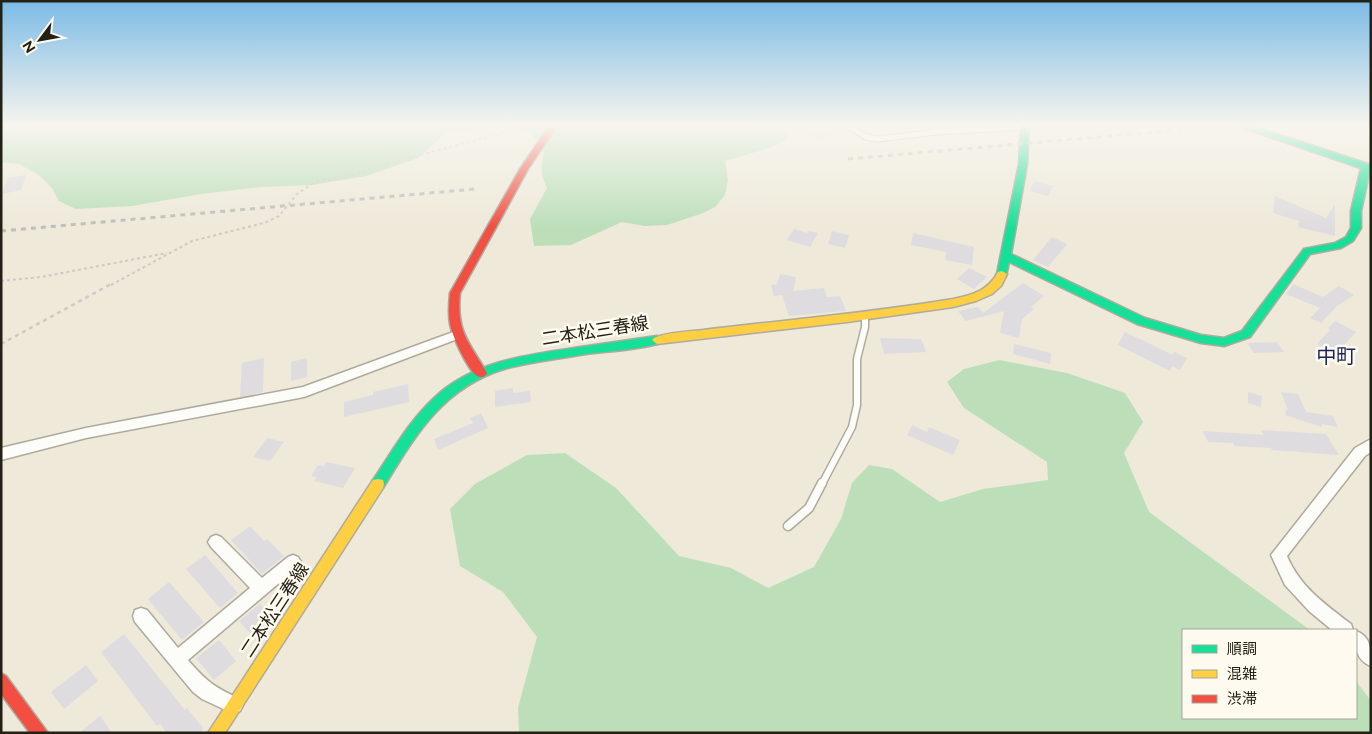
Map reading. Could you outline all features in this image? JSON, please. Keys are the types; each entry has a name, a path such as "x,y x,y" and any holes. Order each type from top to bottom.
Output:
{"street":[{"path":"481,373 470,360 456,335 452,305 461,280 530,160"},
{"name":"二本松三春線","path":"216,733 412,430 438,401 458,385 481,373 516,361 701,333 865,316 968,300 981,296 996,286 1001,278 1023,160"},
{"path":"1006,256 1142,321 1202,339 1224,342 1246,334 1307,251 1338,246 1350,238 1356,228 1356,211 1368,167 1348,160"},
{"path":"1,454 86,433 304,392 456,335"},
{"path":"1344,629 1302,595 1287,575 1280,555 1360,452 1371,445"},
{"path":"216,542 261,588"},
{"path":"177,659 293,562"},
{"path":"141,616 208,693 234,705"},
{"path":"1357,640 1371,658"},
{"path":"1,682 40,733"}],"lane":[{"path":"788,526 810,508 852,426 857,405 857,359 865,327 865,316"}],"path":[{"path":"1,344 169,253 205,236 264,223 279,216 297,194 315,182 351,175 399,160"},
{"path":"1,281 41,277 169,253"}],"green space":[{"path":"1,160 411,160 366,176 312,185 261,187 201,194 132,206 76,209 59,201 52,188 39,175 19,164 1,162"},
{"path":"543,160 728,160 725,161 728,180 725,195 715,207 703,213 667,225 645,226 622,222 571,245 534,246 530,219 547,188 543,179"},
{"path":"999,360 1067,373 1125,393 1143,422 1124,453 1149,512 1309,629 1182,629 1182,719 1357,719 1357,682 1371,701 1371,733 519,733 518,708 537,637 503,592 460,566 450,509 475,484 527,455 565,453 616,488 679,556 731,568 768,588 814,567 841,519 852,483 869,465 892,469 940,502 983,489 1048,480 1047,462 964,408 947,382 964,369"}],"building":[{"path":"26,175 21,190 2,194 7,178"},
{"path":"1034,181 1053,186 1048,196 1030,191"},
{"path":"1275,196 1326,218 1335,204 1335,236 1298,227 1299,221 1273,213"},
{"path":"794,229 807,233 808,231 818,233 810,247 787,240"},
{"path":"832,231 849,235 845,248 828,244"},
{"path":"913,233 974,247 972,265 945,260 946,252 911,245"},
{"path":"1052,237 1067,244 1048,267 1033,260"},
{"path":"969,268 987,277 974,289 957,279"},
{"path":"780,274 796,277 793,291 824,288 827,297 840,296 846,311 789,316 782,295 774,296 771,285 777,284"},
{"path":"1023,283 1044,296 1031,307 1034,309 1022,319 1019,338 1000,333 1004,311 966,321 958,311 978,307 983,313"},
{"path":"1293,284 1323,297 1339,286 1354,295 1337,306 1321,323 1310,318 1320,308 1286,294"},
{"path":"1335,321 1356,332 1336,354 1317,344 1330,330 1328,328"},
{"path":"1125,332 1173,355 1174,352 1187,358 1180,370 1172,366 1170,371 1118,345"},
{"path":"880,338 921,339 926,352 884,354"},
{"path":"1277,342 1284,352 1254,353 1247,343"},
{"path":"1014,344 1051,353 1050,364 1013,354"},
{"path":"264,358 263,392 240,397 242,363"},
{"path":"307,358 307,377 291,381 291,362"},
{"path":"408,384 409,402 344,417 344,402 373,395 373,392"},
{"path":"513,388 513,393 530,391 531,402 495,407 495,391"},
{"path":"1248,392 1262,396 1261,407 1248,403"},
{"path":"1281,392 1298,394 1306,412 1333,416 1338,427 1321,424 1322,427 1285,415 1286,410 1288,410"},
{"path":"481,413 488,428 438,450 434,439 473,423 470,418"},
{"path":"912,425 927,432 929,427 960,440 953,455 907,435"},
{"path":"1261,430 1326,434 1339,455 1272,450 1271,448 1234,446 1233,443 1208,442 1203,431 1264,435"},
{"path":"267,438 284,442 270,461 253,457"},
{"path":"326,462 355,468 343,488 314,481 317,477 311,476 318,465 324,466"},
{"path":"250,526 264,541 267,539 284,556 262,574 231,540"},
{"path":"205,555 238,593 220,608 186,569"},
{"path":"169,582 204,622 182,640 148,599"},
{"path":"260,604 274,619 264,635 257,641 239,621"},
{"path":"124,634 185,710 187,708 203,728 201,733 167,733 160,724 157,726 101,652"},
{"path":"219,640 236,661 214,680 196,658"},
{"path":"86,665 98,681 64,709 51,692"},
{"path":"100,716 112,733 79,733"}],"railway":[{"path":"1,231 475,189"}],"traffic: fast":[{"path":"1002,274 1023,160"},
{"path":"1348,160 1371,168"},
{"path":"1006,256 1141,321 1201,339 1224,342 1246,334 1307,251 1338,246 1350,239 1356,228 1356,211 1366,166"},
{"path":"378,484 405,441 429,410 452,389 468,379 520,361 657,340"}],"traffic: slow":[{"path":"657,340 847,318 953,303 972,299 988,292 997,284 1002,274"},
{"path":"216,733 378,484"}],"traffic: jam":[{"path":"481,373 459,336 454,315 455,293 530,160"},
{"path":"1,681 40,733"}],"district":[{"name":"中町","path":"1336,356"}]}
